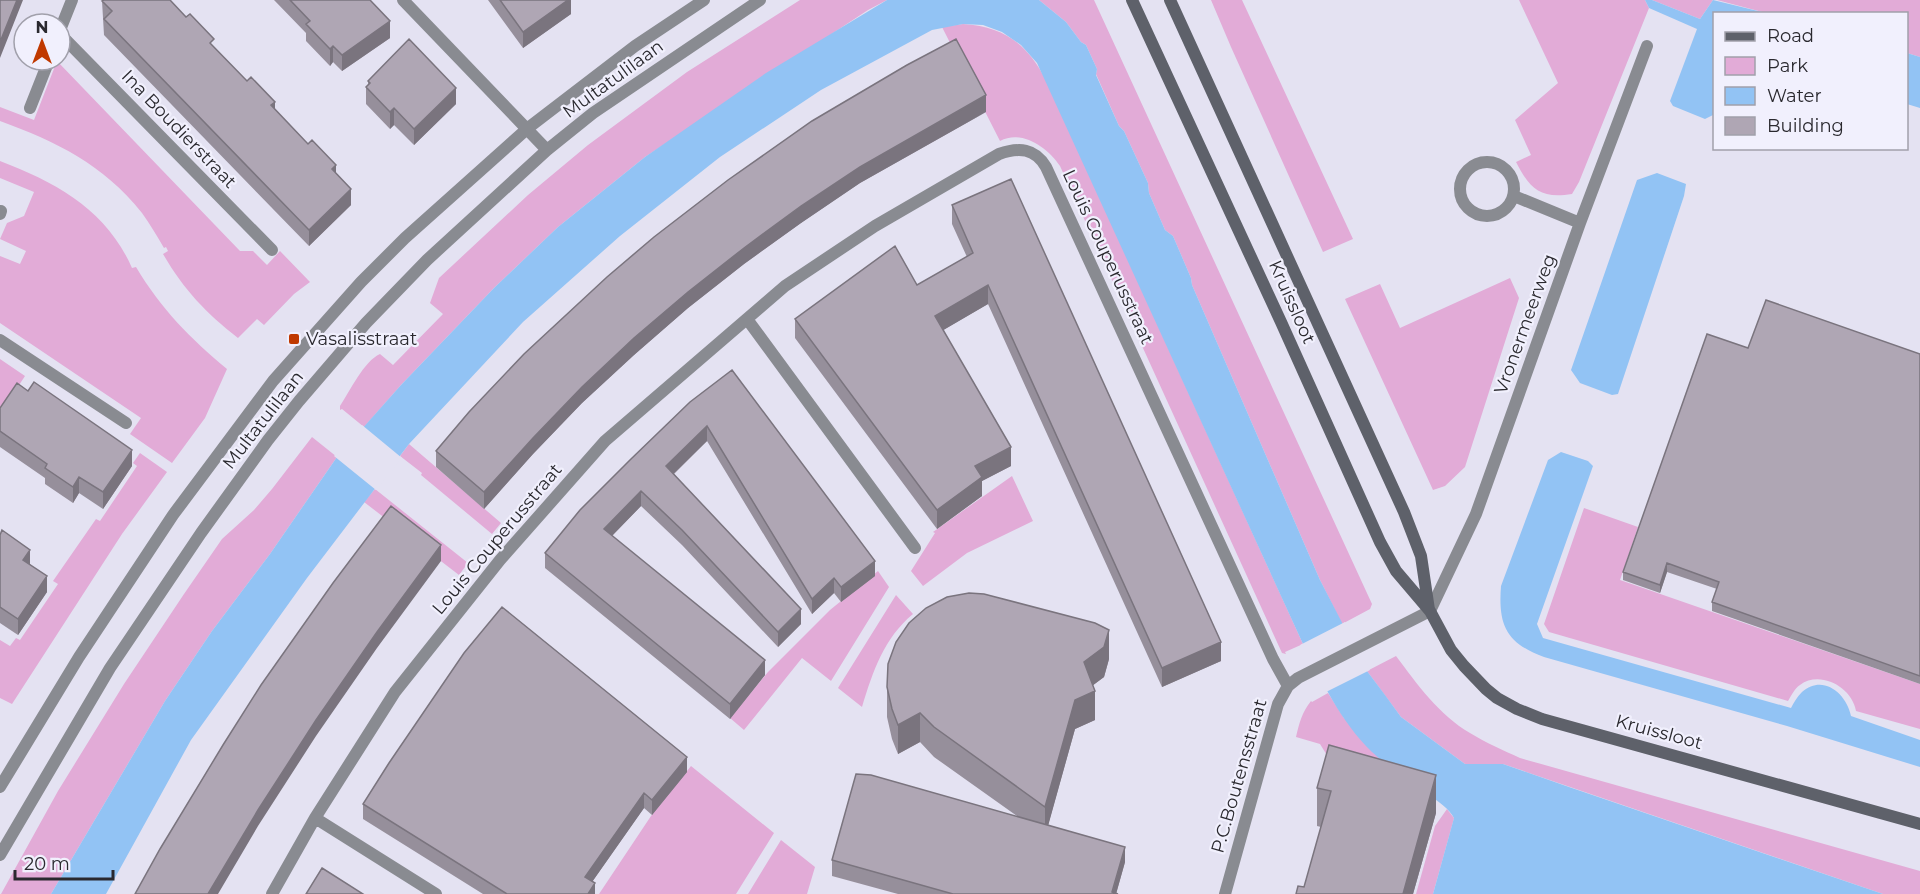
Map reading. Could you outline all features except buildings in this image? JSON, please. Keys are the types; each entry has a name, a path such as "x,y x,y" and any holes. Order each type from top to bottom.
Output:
{"street":[{"path":"403,0 547,150"},
{"name":"Multatulilaan","path":"0,787 79,657 174,515 273,381 361,282 405,238 528,128 635,46 704,0"},
{"name":"Multatulilaan","path":"0,855 110,668 201,533 298,401 427,260 547,150 593,113 760,0"},
{"name":"Kruissloot","path":"1132,0 1174,87 1380,542 1396,571 1430,611 1451,650 1464,666 1486,689 1517,709 1542,719 1920,824"},
{"name":"Kruissloot","path":"1170,0 1404,512 1421,556 1430,611"},
{"name":"Ina Boudierstraat","path":"72,44 272,250"},
{"name":"Vronermeerweg","path":"1430,611 1476,514 1580,223 1647,46"},
{"path":"30,108 44,72"},
{"name":"Louis Couperusstraat","path":"272,894 315,818 395,692 500,560 605,441 785,286 875,226 999,154 1018,150 1030,151 1038,155 1046,167 1273,659 1288,686"},
{"path":"1493,162 1508,171 1512,178 1514,196 1504,210 1496,214 1478,214 1470,210 1460,195 1462,177 1475,164 1493,162"},
{"path":"1514,196 1580,223"},
{"path":"747,319 915,548"},
{"path":"0,340 126,423"},
{"name":"P.C.Boutensstraat","path":"1225,894 1278,704 1288,686 1298,678 1377,636 1430,611"},
{"path":"315,818 436,894"}],"green space":[{"path":"800,0 887,0 868,10 645,157 558,227 494,288 364,427 342,409 340,410 340,406 368,363 380,354 393,365 443,314 430,303 439,278 528,195 588,145 687,72"},
{"path":"1039,0 1094,0 1372,604 1370,609 1342,624 1320,580 1173,236 1165,230 1149,193 1148,183 1096,74 1097,69 1086,45 1081,42 1066,22"},
{"path":"1211,0 1242,0 1353,239 1323,252"},
{"path":"1519,0 1645,0 1649,8 1579,182 1572,194 1552,195 1537,190 1526,179 1516,162 1531,155 1515,120 1558,83"},
{"path":"1652,0 1713,0 1700,19"},
{"path":"1717,0 1920,0 1920,57 1908,53 1908,12 1762,12"},
{"path":"963,24 991,29 1013,40 1031,56 1046,80 1303,644 1285,652 1286,654 1282,653 1060,166 1049,153 1034,142 1017,137 1000,141 942,27"},
{"path":"53,72 68,72 240,251 253,251 267,265 280,251 310,282 294,294 264,325 257,319 238,338 196,300 179,279 163,254 168,251 166,247 164,248 142,213 127,196 78,156 41,137 0,121 0,107 34,120"},
{"path":"0,161 61,189 95,215 109,230 122,248 132,268 136,267 166,310 227,369 205,418 172,463 130,434 141,418 0,323 0,256 20,264 26,251 0,239 7,223 24,216 34,192 0,178"},
{"path":"1510,278 1519,298 1465,467 1445,486 1433,490 1345,299 1380,284 1400,328"},
{"path":"0,359 25,376 0,414"},
{"path":"312,437 337,457 270,554 212,631 165,701 51,894 1,894 58,791 124,684 184,594 222,539 254,510"},
{"path":"409,444 501,523 492,534 400,456"},
{"path":"140,453 167,472 122,534 12,704 0,698 0,640 10,646 16,638 20,640 58,584 53,581 96,519 100,521 137,466 133,463"},
{"path":"1012,476 1033,521 967,553 923,586 911,571 935,533 933,532"},
{"path":"375,489 468,563 459,575 364,502"},
{"path":"1584,508 1638,527 1620,580 1920,684 1920,729 1856,711 1853,702 1842,688 1825,680 1817,679 1800,685 1788,701 1549,632 1544,624"},
{"path":"878,571 889,587 831,681 802,658 744,730 730,718 768,672 830,610"},
{"path":"896,595 913,614 887,644 875,668 862,707 838,688"},
{"path":"1396,656 1429,698 1448,717 1476,737 1520,758 1920,871 1920,894 1883,894 1503,764 1465,764 1401,717 1367,671"},
{"path":"1328,693 1344,718 1400,776 1333,765 1320,744 1296,737 1301,718 1308,705 1311,701"},
{"path":"691,766 774,833 736,894 599,894 651,816"},
{"path":"1447,809 1454,818 1433,894 1416,894 1435,826"},
{"path":"781,840 815,867 807,894 748,894"}],"water":[{"path":"887,0 1039,0 1066,22 1081,42 1086,45 1097,69 1096,75 1148,183 1149,193 1165,230 1173,236 1320,580 1367,671 1401,717 1465,764 1503,764 1883,894 1433,894 1454,818 1444,806 1400,776 1372,752 1351,728 1325,687 1303,644 1037,63 1021,45 1002,32 983,25 963,24 932,30 821,90 720,157 620,236 523,322 409,444 307,578 191,740 106,894 51,894 165,701 212,631 270,554 337,457 401,385 494,288 558,227 645,157 766,73"},
{"path":"1645,0 1652,0 1700,19 1713,0 1762,12 1713,12 1713,115 1705,119 1673,106 1670,101 1697,29 1649,8"},
{"path":"1908,53 1920,57 1920,108 1908,104"},
{"path":"1657,173 1686,184 1684,196 1618,394 1612,395 1580,383 1571,370 1637,180"},
{"path":"1561,452 1588,461 1593,466 1537,624 1543,638 1791,708 1802,692 1810,687 1825,686 1839,694 1851,716 1920,740 1920,767 1787,726 1544,657 1531,652 1513,639 1503,622 1501,586 1548,460"}],"pier":[{"path":"362,425 402,458 376,490 334,456"},
{"path":"1345,622 1370,670 1324,693 1300,645"}],"place":[{"name":"Vasalisstraat","path":"294,339"}]}
